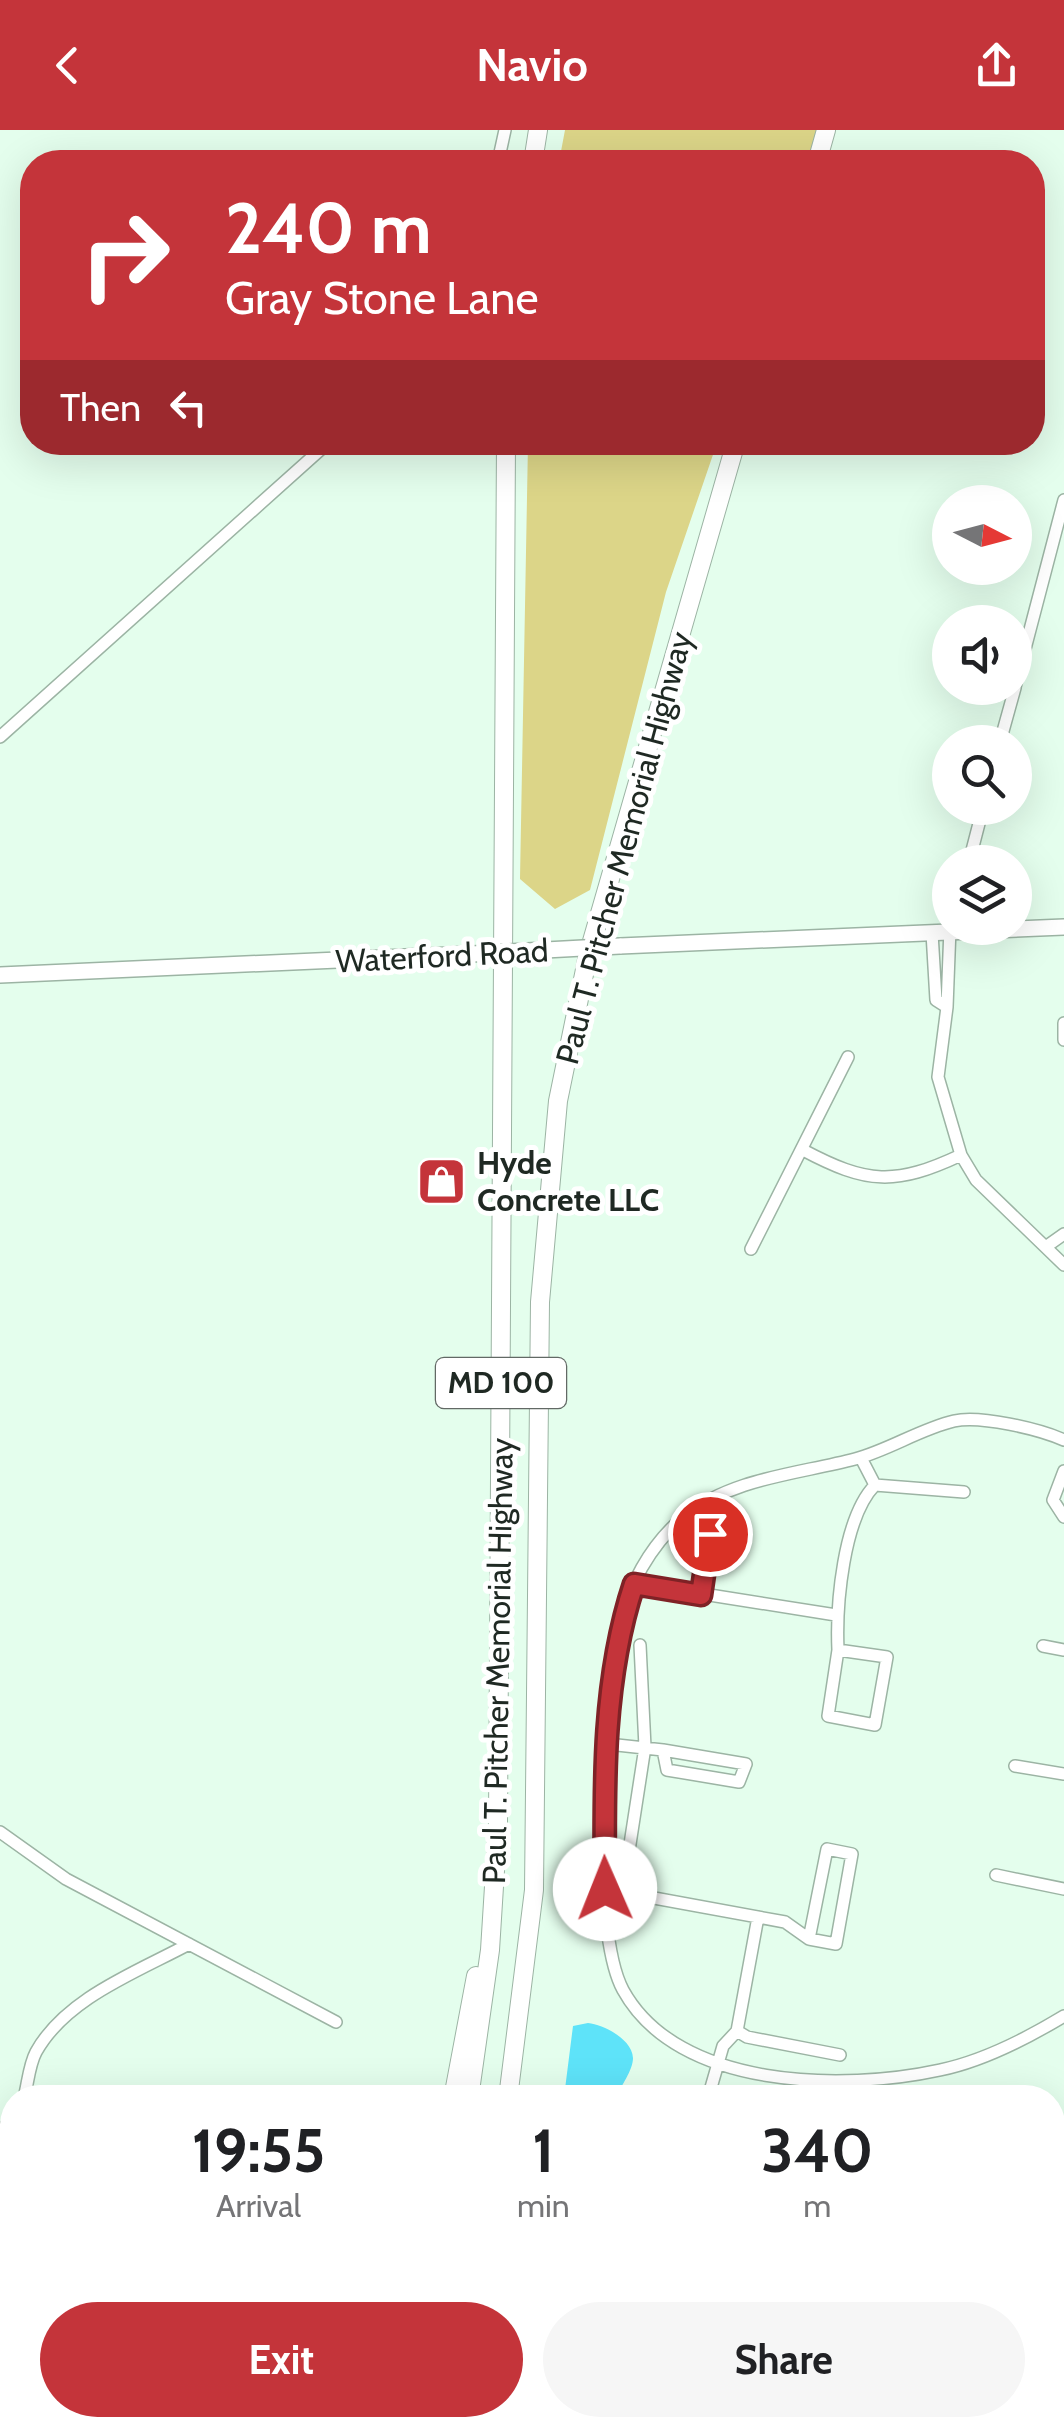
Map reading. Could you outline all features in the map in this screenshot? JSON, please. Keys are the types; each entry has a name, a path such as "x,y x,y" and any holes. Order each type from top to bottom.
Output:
{"highway":[{"name":"Paul T. Pitcher Memorial Highway","path":"471,2085 494,1908 500,1737 506,455"},
{"name":"Paul T. Pitcher Memorial Highway","path":"510,2085 530,1949 538,1824 540,1302 558,1102 588,956 732,455"},
{"path":"455,2085 482,1942 494,1908"},
{"path":"518,2085 530,1949"}],"main road":[{"name":"Waterford Road","path":"1032,928 1064,927"},
{"name":"Waterford Road","path":"0,975 932,932"}],"street":[{"path":"0,737 315,455"},
{"path":"1032,622 1064,500"},
{"path":"945,945 948,1007 938,1077 961,1155 976,1180 1064,1265"},
{"path":"1064,1023 1064,1040"},
{"path":"751,1249 848,1057"},
{"path":"803,1150 841,1170 870,1178 902,1179 961,1155"},
{"path":"1047,1246 1064,1234"},
{"path":"1064,1440 1016,1426 956,1420 861,1458 746,1484 711,1498 664,1536 634,1584 618,1631 604,1800 609,1956 624,1992 649,2022 682,2048 717,2063 788,2078 860,2083 942,2070 976,2060 1064,2016"},
{"path":"861,1458 874,1485"},
{"path":"1064,1471 1053,1500 1064,1517"},
{"path":"874,1485 964,1492"},
{"path":"838,1650 888,1658 875,1725 828,1716 838,1650 836,1616 856,1511 874,1485"},
{"path":"701,1595 710,1534"},
{"path":"634,1584 836,1616"},
{"path":"626,1870 644,1747 640,1644"},
{"path":"1043,1646 1064,1650"},
{"path":"608,1744 644,1747 663,1750 746,1764 739,1782 667,1770 663,1750"},
{"path":"1015,1766 1064,1774"},
{"path":"0,1832 66,1879 336,2022"},
{"path":"605,1889 784,1922 809,1939 836,1944 852,1854 827,1848 809,1939"},
{"path":"996,1875 1064,1888"},
{"path":"711,2085 723,2046 737,2031 758,1917"},
{"path":"27,2085 34,2056 52,2029 88,2000 189,1944"},
{"path":"737,2031 840,2055"}],"shaded area":[{"path":"565,130 823,130 816,150 561,150"},
{"path":"528,455 713,455 666,592 590,890 555,909 520,879"}],"water":[{"path":"588,2023 602,2027 628,2045 633,2058 622,2085 566,2085 573,2026"}],"place":[{"name":"Hyde Concrete LLC","path":"442,1181"}],"route":[{"path":"605,1889 604,1800 618,1631 634,1584 701,1595 710,1534"}]}
